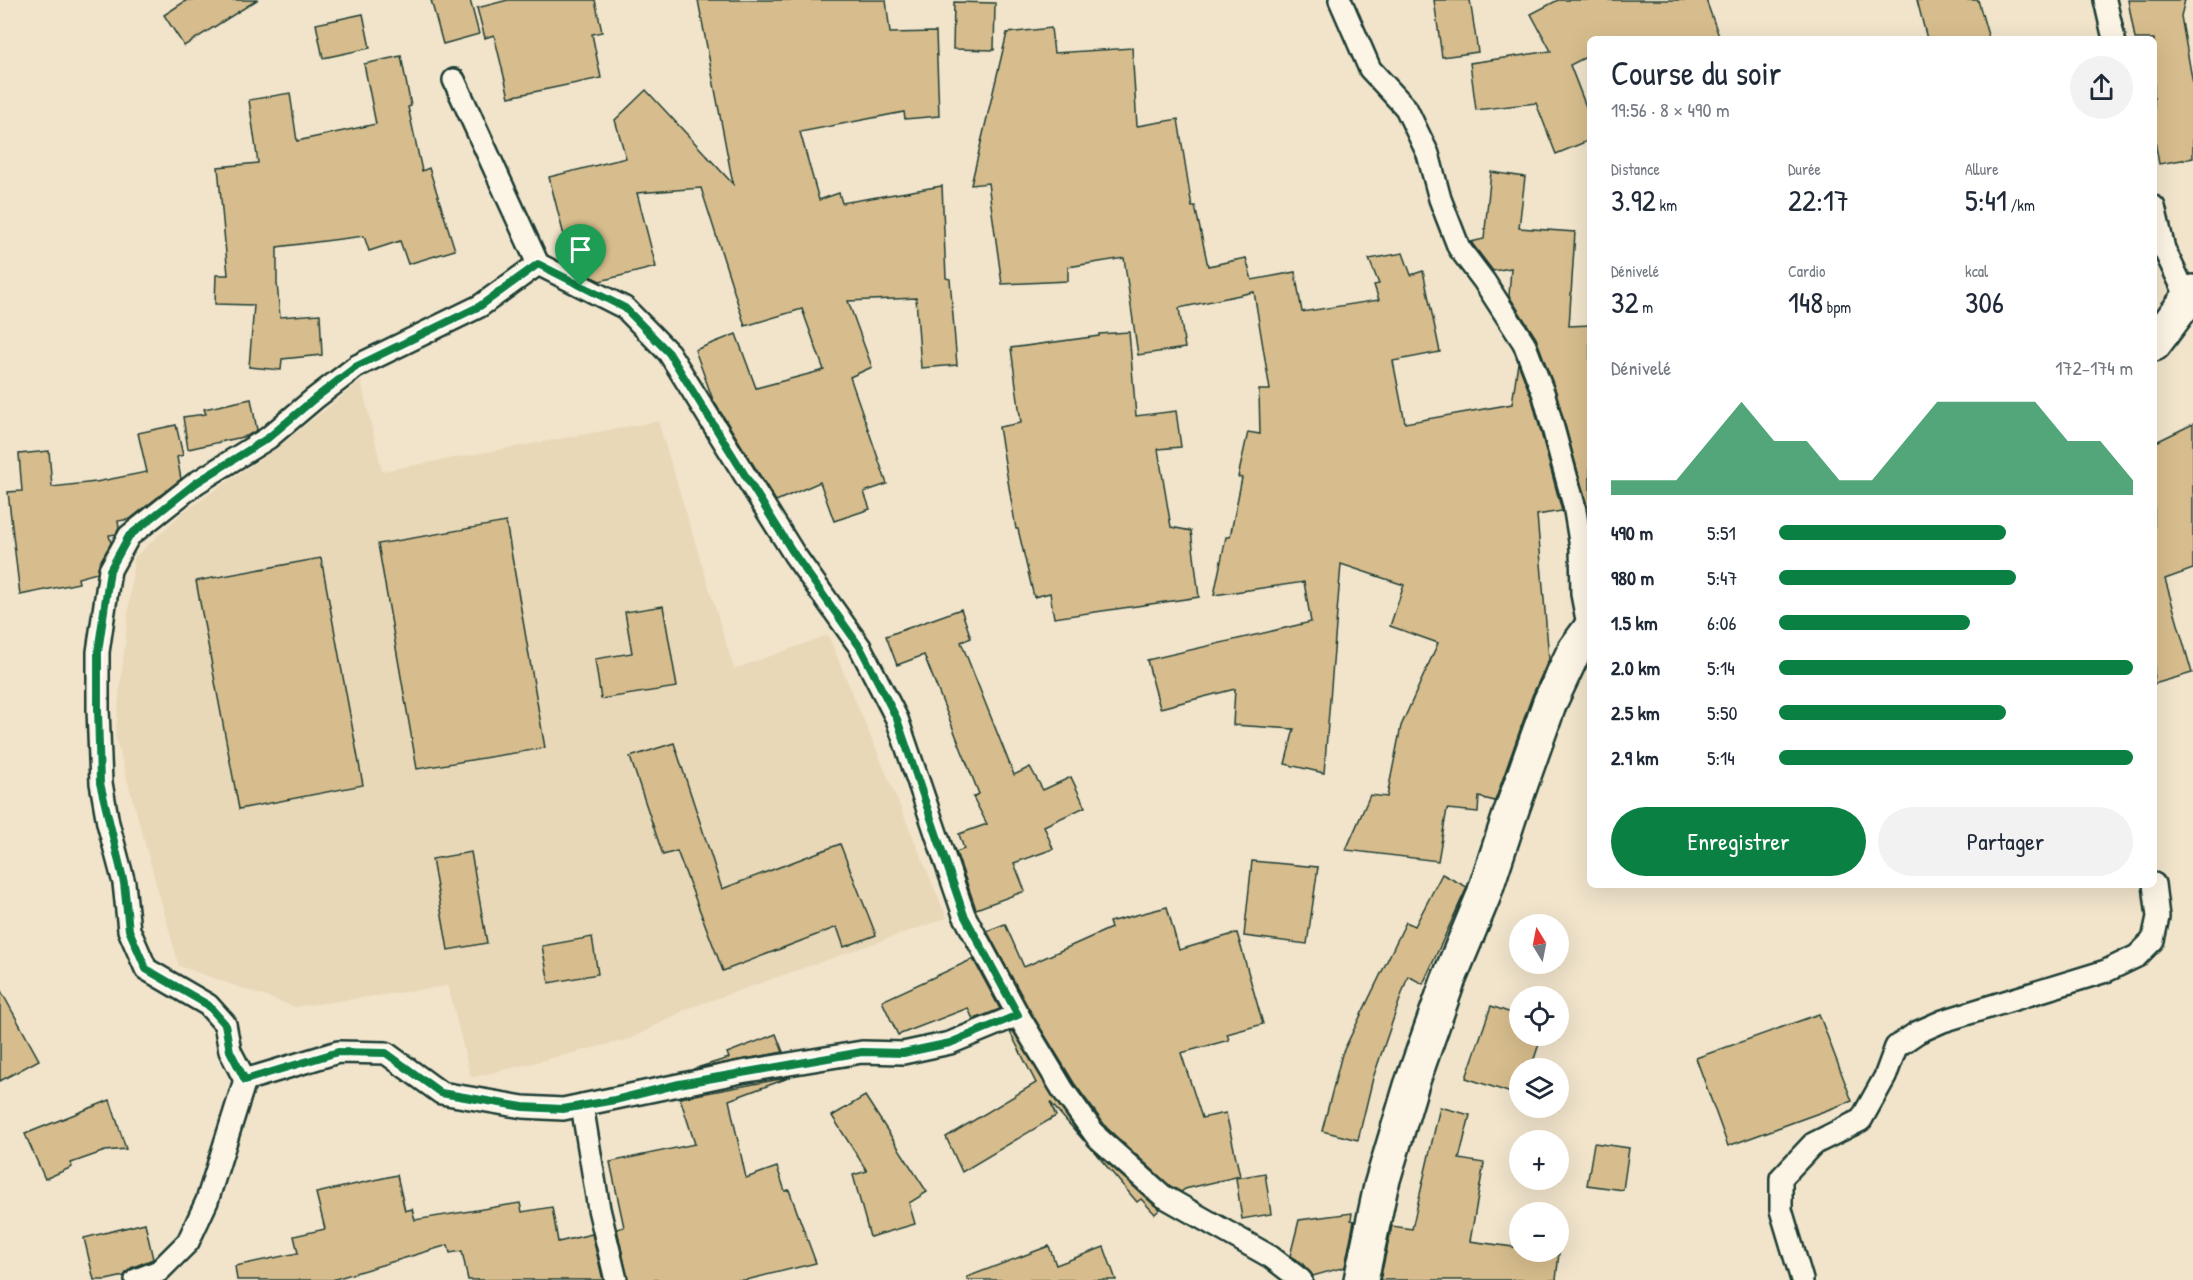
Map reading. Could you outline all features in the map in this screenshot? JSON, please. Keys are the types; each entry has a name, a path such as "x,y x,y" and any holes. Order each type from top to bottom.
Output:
{"street":[{"path":"2157,340 2191,296"},
{"path":"1361,1280 1381,1186 1411,1086 1448,981 1484,897 1550,702 1574,651 1587,633"}],"lane":[{"path":"1340,0 1370,69 1406,108 1428,154 1440,199 1459,248 1484,281 1524,343 1544,395 1574,505 1581,547 1582,594 1587,620"},
{"path":"2105,0 2113,36"},
{"path":"454,80 538,264 625,308 669,353 794,554 860,647 897,719 964,915 1018,1015 1063,1090 1097,1137 1163,1196 1271,1257 1300,1280"},
{"path":"2157,220 2164,249 2191,296"},
{"path":"136,1280 159,1271 188,1242 207,1201 245,1080 230,1051 225,1024 208,1005 146,969 129,930 124,883 100,783 98,652 110,570 129,536 196,483 268,438 357,366 480,306 538,264"},
{"path":"1802,1280 1781,1210 1781,1178 1812,1144 1861,1120 1885,1077 1896,1047 1918,1032 1943,1021 2106,971 2137,956 2153,940 2158,917 2154,888"},
{"path":"245,1080 338,1052 386,1053 441,1093 523,1107 563,1109 615,1100 679,1084 862,1052 903,1053 950,1043 1018,1015"},
{"path":"582,1105 599,1209 616,1280"}],"shaded area":[{"path":"361,381 382,471 658,421 734,669 828,635 947,918 689,1008 630,1039 471,1078 448,986 295,1007 179,966 115,736 134,558 183,512 278,447"}],"building":[{"path":"187,0 257,0 184,46 164,15"},
{"path":"431,0 470,0 479,34 443,44"},
{"path":"508,0 595,0 602,32 592,34 601,78 509,97 494,35 485,38 477,8"},
{"path":"698,0 886,0 890,33 936,32 939,116 905,119 904,112 800,132 819,200 839,193 842,203 942,186 946,278 950,279 957,365 921,368 916,298 848,301 872,367 850,377 887,484 864,492 870,509 834,521 820,482 776,501 713,400 695,350 736,334 756,388 824,370 802,309 745,326 701,188 637,193 656,267 600,281 572,267 549,177 626,158 615,120 646,90 733,184"},
{"path":"1434,0 1470,0 1478,52 1442,57"},
{"path":"1558,0 1706,0 1719,36 1587,36 1587,56 1570,65 1587,109 1587,141 1556,154 1536,103 1476,110 1470,63 1551,51 1531,14"},
{"path":"1917,0 1978,0 1988,36 1926,36"},
{"path":"2128,0 2185,0 2181,16 2193,84 2193,158 2159,164 2157,153 2157,36 2134,36"},
{"path":"954,2 995,3 994,50 953,49"},
{"path":"363,14 370,48 323,58 316,24"},
{"path":"1051,28 1054,53 1132,48 1137,126 1178,119 1192,207 1195,206 1208,266 1246,258 1252,280 1295,272 1302,312 1379,300 1374,285 1379,284 1369,259 1403,253 1411,275 1423,271 1440,352 1393,361 1405,423 1512,404 1518,363 1532,399 1562,511 1537,515 1549,659 1532,696 1495,801 1479,797 1478,812 1447,809 1438,861 1346,850 1370,795 1387,797 1401,726 1438,643 1390,626 1404,585 1341,564 1324,773 1285,764 1294,729 1233,725 1235,689 1160,708 1147,660 1311,622 1304,582 1214,595 1226,537 1230,537 1242,478 1238,477 1248,432 1260,434 1259,390 1270,390 1254,292 1179,308 1185,348 1138,355 1124,258 1068,267 1068,281 1002,284 988,183 971,185 1007,33"},
{"path":"401,56 411,106 408,107 422,171 429,168 455,250 408,264 400,241 369,251 364,236 277,247 280,317 320,314 322,355 282,359 281,370 249,367 254,305 215,304 216,275 228,275 218,167 258,163 249,100 290,93 297,141 376,124 364,64"},
{"path":"1491,172 1525,177 1519,228 1575,232 1569,326 1587,325 1587,506 1556,392 1536,338 1509,296 1511,268 1493,271 1471,242 1484,239"},
{"path":"1129,332 1136,416 1176,411 1181,447 1158,449 1171,527 1191,531 1199,597 1054,618 1050,593 1034,597 1018,529 1016,529 999,427 1021,423 1011,348 1099,336 1099,334"},
{"path":"251,399 257,430 247,436 188,449 183,417 206,414 204,409"},
{"path":"2193,424 2193,569 2165,579 2192,673 2157,683 2157,442"},
{"path":"176,425 183,455 177,457 181,479 130,519 118,521 119,528 116,534 109,535 111,543 99,564 97,573 78,578 79,583 20,595 8,492 22,491 19,454 49,451 52,487 96,482 147,472 138,433"},
{"path":"506,522 545,748 417,769 378,544"},
{"path":"321,558 363,785 239,809 196,581"},
{"path":"663,606 677,687 601,699 595,659 632,653 625,612"},
{"path":"961,609 971,638 961,642 1014,775 1030,767 1043,790 1071,777 1085,807 1044,826 1053,849 1014,863 1025,891 976,909 956,852 964,849 959,834 987,824 973,797 979,794 924,655 897,665 886,636"},
{"path":"674,743 722,889 840,844 876,935 844,947 837,927 723,971 677,851 663,855 630,757"},
{"path":"471,852 487,943 448,950 432,859"},
{"path":"1252,861 1318,867 1307,944 1244,936"},
{"path":"1442,874 1467,887 1423,984 1408,976 1373,1078 1358,1140 1322,1131 1342,1054 1406,922 1415,926"},
{"path":"1167,907 1179,950 1237,933 1263,1024 1227,1034 1229,1040 1181,1053 1202,1118 1226,1113 1240,1176 1185,1189 1181,1192 1170,1186 1107,1128 1074,1083 1029,1009 987,931 1005,924 1024,967 1111,928 1109,922"},
{"path":"592,937 598,974 549,983 542,946"},
{"path":"973,959 1000,1009 977,1018 972,1017 968,1008 898,1035 882,1001"},
{"path":"0,989 39,1060 0,1081"},
{"path":"1491,1006 1509,1012 1509,1046 1538,1046 1534,1058 1509,1058 1509,1092 1466,1078"},
{"path":"1819,1014 1852,1101 1728,1146 1696,1058"},
{"path":"1013,1031 1053,1097 1084,1141 1050,1102 1056,1116 962,1172 946,1137 1036,1083 1010,1032"},
{"path":"776,1034 783,1052 693,1069 729,1058 727,1053"},
{"path":"791,1077 729,1100 746,1178 777,1167 785,1191 789,1190 816,1263 746,1280 628,1280 617,1229 624,1227 610,1162 695,1144 680,1098"},
{"path":"865,1096 927,1192 909,1203 915,1224 870,1237 853,1175 867,1171 832,1116"},
{"path":"110,1100 126,1149 105,1151 71,1163 72,1167 45,1179 25,1134"},
{"path":"1440,1107 1470,1115 1459,1159 1484,1163 1470,1241 1509,1246 1509,1262 1558,1262 1556,1280 1380,1280 1392,1226 1412,1229"},
{"path":"1594,1143 1629,1148 1623,1190 1587,1185"},
{"path":"1091,1148 1160,1209 1155,1214 1141,1199 1137,1202"},
{"path":"1265,1173 1271,1214 1242,1219 1236,1178"},
{"path":"397,1175 405,1211 412,1209 415,1220 520,1203 522,1212 552,1207 558,1242 592,1234 603,1280 468,1280 462,1251 450,1253 448,1245 332,1280 237,1280 235,1266 298,1253 294,1236 325,1229 316,1193"},
{"path":"1352,1213 1351,1220 1354,1221 1345,1267 1313,1276 1301,1262 1290,1256 1299,1220"},
{"path":"145,1223 153,1259 131,1268 124,1276 94,1280 84,1238"},
{"path":"1049,1246 1056,1265 1104,1247 1116,1280 967,1280 967,1277"}],"route":[{"path":"538,264 581,286 625,308 669,353 794,554 860,647 897,719 964,915 1018,1015 950,1043 903,1053 862,1052 741,1072 563,1109 523,1107 441,1093 386,1053 338,1052 245,1080 230,1051 225,1024 208,1005 146,969 129,930 124,883 100,783 98,652 107,603 110,570 129,536 196,483 268,438 357,366 480,306 538,264"}]}
